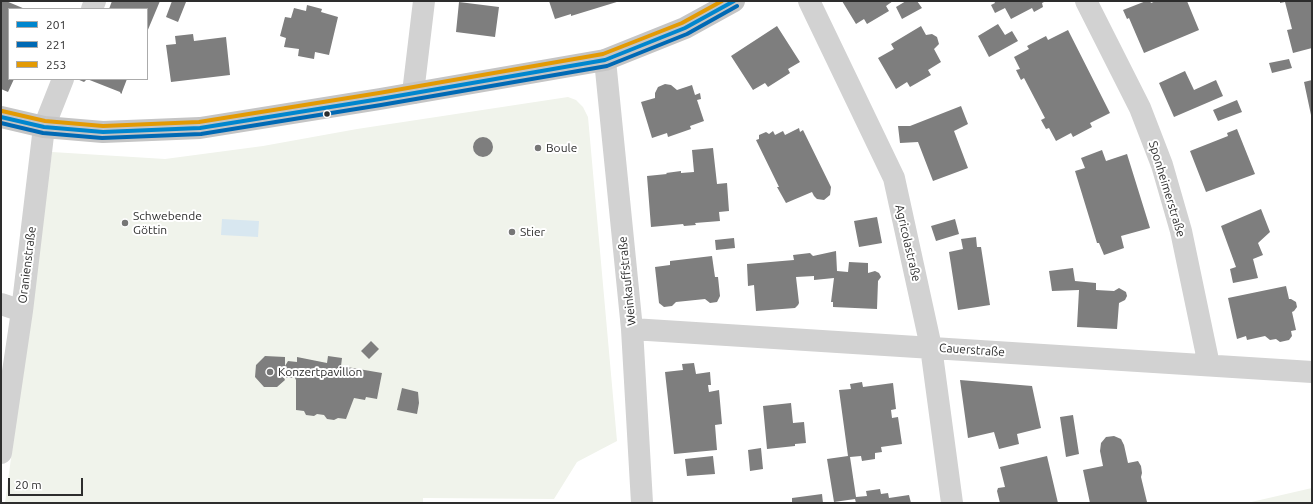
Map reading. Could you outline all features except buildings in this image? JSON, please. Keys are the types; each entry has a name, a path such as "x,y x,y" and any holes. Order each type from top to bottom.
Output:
{"main road":[{"path":"1,117 44,127 103,132 200,128 605,60 685,28 734,1"}],"street":[{"path":"413,93 424,1"},
{"name":"Agricolastraße","path":"809,1 894,178 931,347 952,503"},
{"name":"Sponheimerstraße","path":"1086,1 1140,108 1162,164 1181,231 1209,366"},
{"name":"Weinkauffstraße","path":"605,60 632,329 642,503"},
{"name":"Oranienstraße","path":"1,453 22,311 44,127 63,80"},
{"path":"1,304 22,311"},
{"name":"Cauerstraße","path":"632,329 1312,372"}],"shaded area":[{"path":"568,97 576,100 583,107 588,117 617,441 577,462 554,499 423,498 423,503 5,503 52,152 165,159 263,146 357,129"},
{"path":"222,219 259,221 258,237 221,235"},
{"path":"1312,488 1312,503 1247,503"}],"transit line":[{"name":"253","path":"2,111 45,121 103,126 199,122 379,93 603,54 682,23 722,1"},
{"name":"201","path":"1,117 44,127 103,132 200,128 380,99 605,60 685,28 734,1"},
{"name":"221","path":"1,123 43,133 102,138 201,134 607,66 687,34 737,6"}],"place":[{"name":"Boule","path":"538,148"},
{"name":"Schwebende Göttin","path":"125,223"},
{"name":"Stier","path":"512,232"},
{"name":"Konzertpavillon","path":"270,372"}]}
